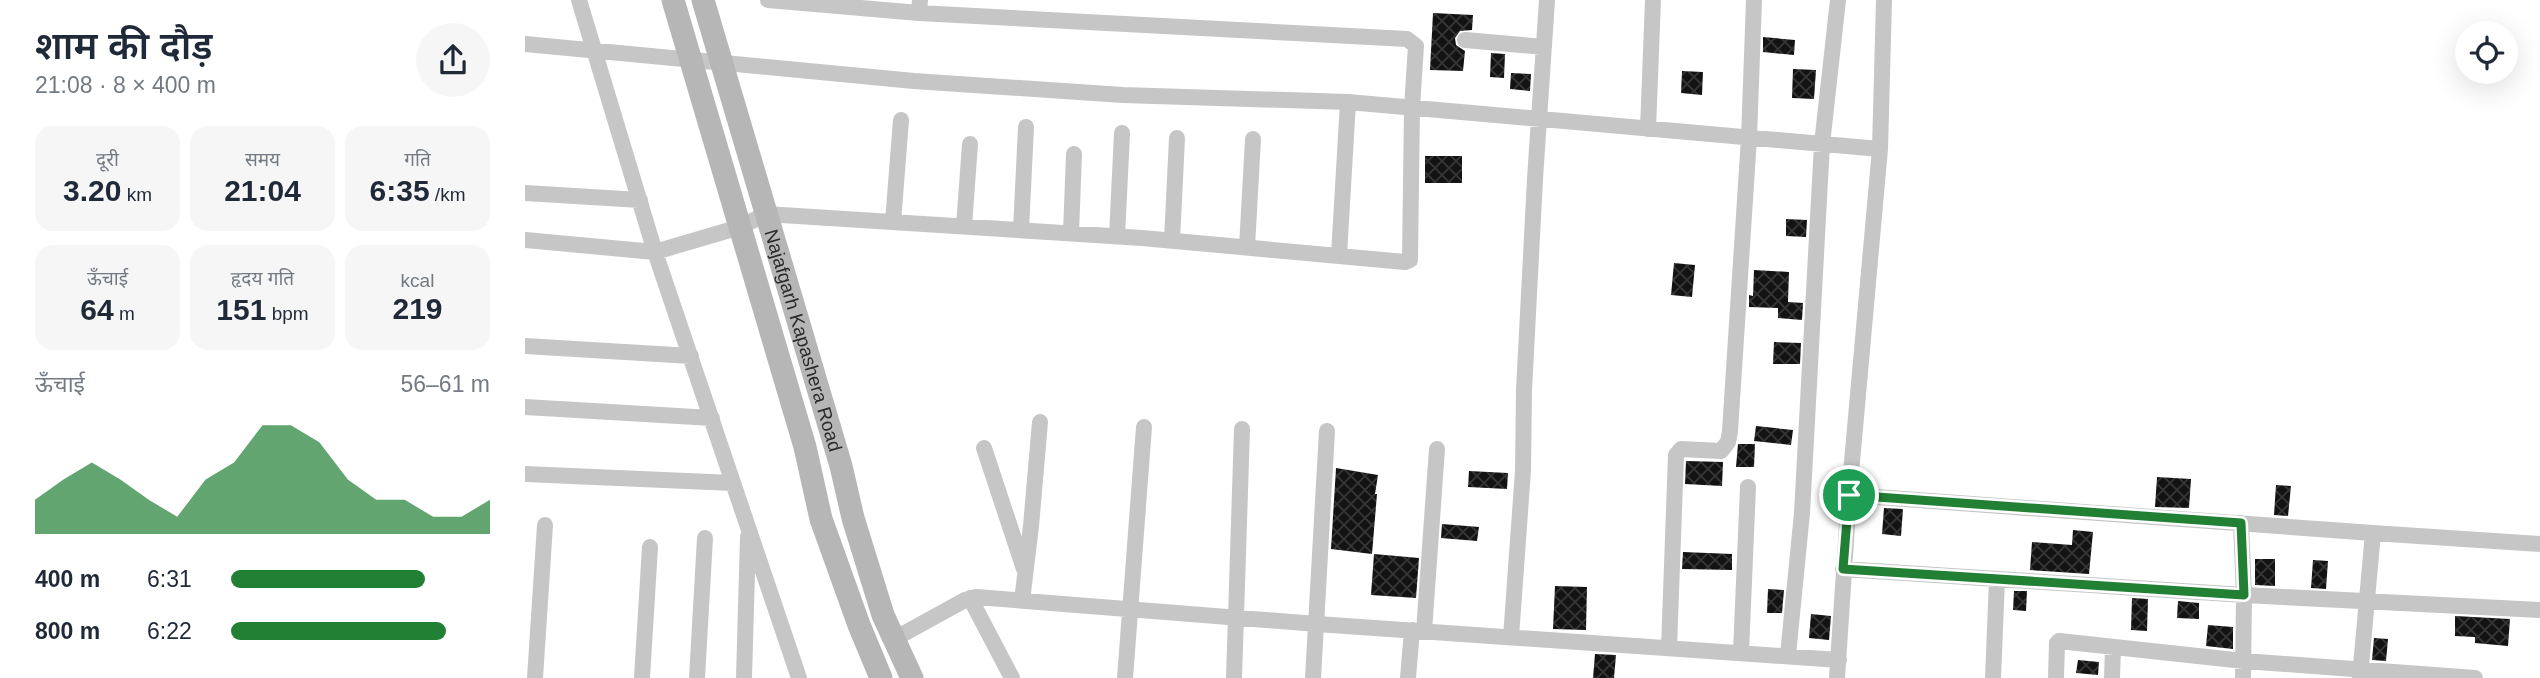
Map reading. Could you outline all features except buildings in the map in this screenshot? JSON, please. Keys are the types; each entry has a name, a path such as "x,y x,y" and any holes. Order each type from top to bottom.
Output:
{"main road":[{"name":"Najafgarh Kapashera Road","path":"673,0 805,447 821,519 881,678"},
{"name":"Najafgarh Kapashera Road","path":"703,0 841,467 853,518 883,615 912,678"},
{"path":"859,625 883,615"}],"street":[{"path":"579,0 597,52 655,252 799,678"},
{"path":"525,240 655,252 740,226 766,214 1118,236 1405,262 1410,260 1412,107 1416,46 1407,39 919,6 768,0"},
{"path":"1511,637 1523,471 1535,179 1547,0"},
{"path":"1647,129 1653,0"},
{"path":"1669,648 1676,455 1681,449 1721,451 1728,442 1730,431 1749,138 1754,0"},
{"path":"1788,655 1801,513 1822,144 1838,0"},
{"path":"1837,678 1849,495 1880,149 1884,0"},
{"path":"1465,40 1544,47"},
{"path":"525,44 914,81 1088,93 1348,102 1880,149"},
{"path":"1339,255 1348,102"},
{"path":"893,222 901,120"},
{"path":"1021,230 1026,127"},
{"path":"1118,236 1122,133"},
{"path":"1172,240 1177,138"},
{"path":"1247,247 1253,139"},
{"path":"964,226 970,144"},
{"path":"1071,233 1074,154"},
{"path":"525,193 640,200"},
{"path":"525,346 691,356"},
{"path":"525,408 712,418"},
{"path":"1022,601 1040,422"},
{"path":"1125,678 1144,427"},
{"path":"1234,678 1242,429"},
{"path":"1313,678 1327,431"},
{"path":"984,448 1025,572"},
{"path":"1408,678 1418,631 1437,449"},
{"path":"525,474 733,483"},
{"path":"1741,652 1748,487"},
{"path":"1849,495 2540,544"},
{"path":"2241,523 2243,678"},
{"path":"535,678 545,524"},
{"path":"744,678 748,526"},
{"path":"2360,674 2373,533"},
{"path":"698,678 705,538"},
{"path":"642,678 650,547"},
{"path":"1843,569 2244,595 2540,610"},
{"path":"1993,678 1997,579"},
{"path":"894,639 970,597 1839,660"},
{"path":"970,597 1011,678"},
{"path":"2056,678 2059,641 2360,674 2475,678"},
{"path":"2112,678 2113,648"}],"route":[{"path":"1849,495 2241,523 2244,595 1843,569 1849,495"}]}
